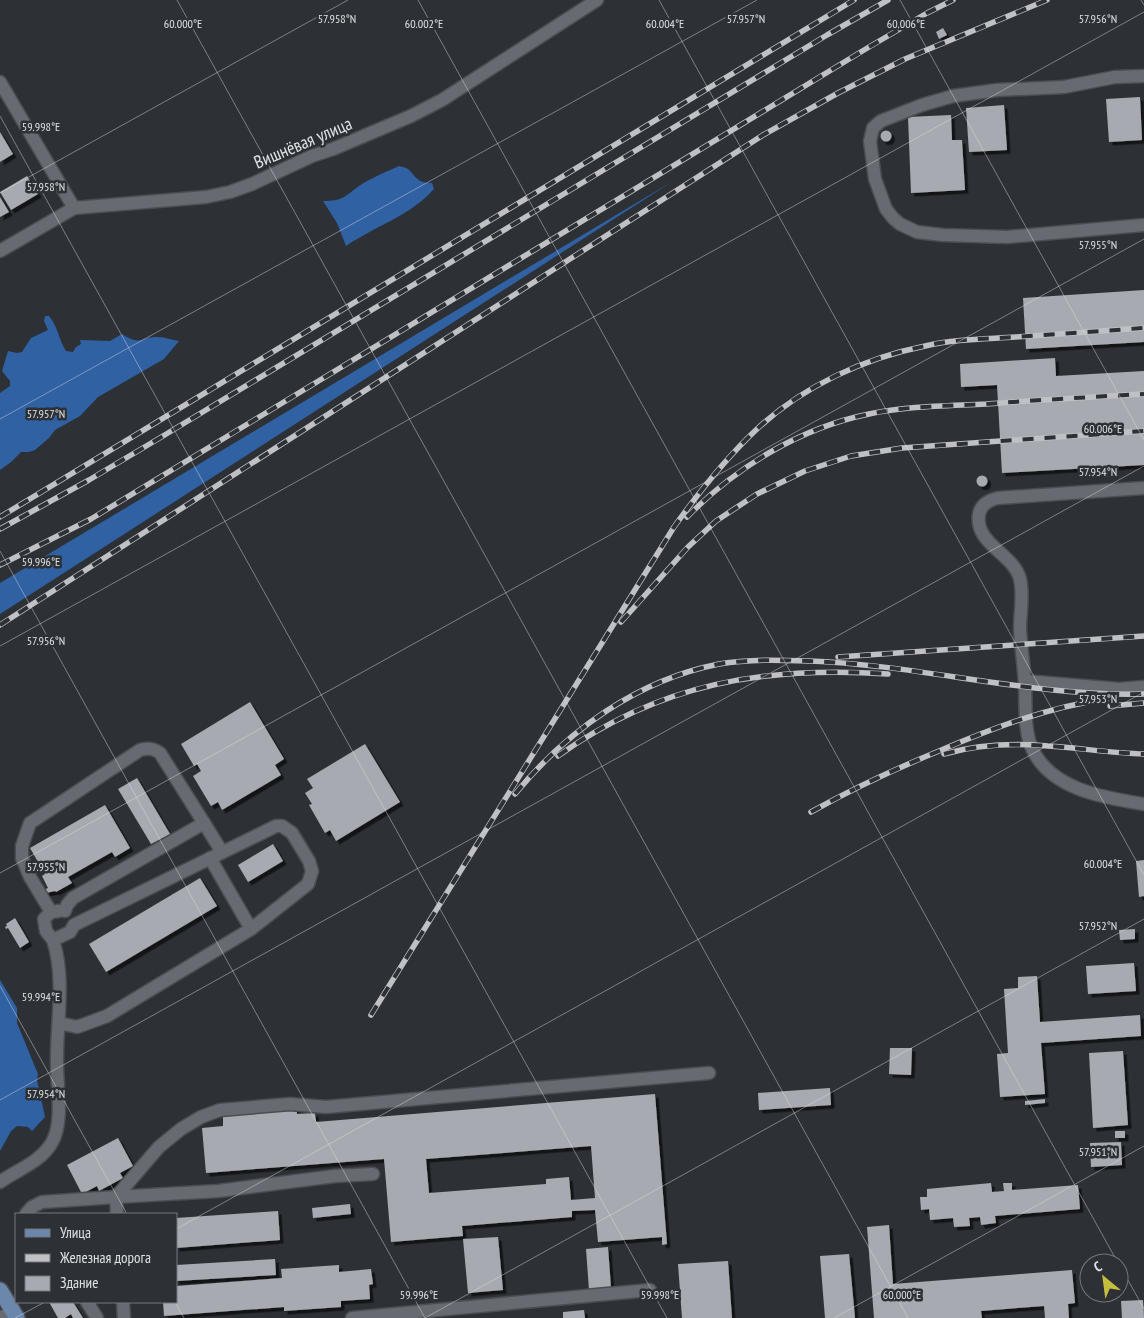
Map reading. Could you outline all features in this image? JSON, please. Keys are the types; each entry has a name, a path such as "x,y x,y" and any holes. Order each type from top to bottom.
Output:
{"main road":[{"path":"0,1290 10,1316"}],"street":[{"name":"Вишнёвая улица","path":"0,251 74,208 206,197 230,192 252,184 312,156 411,116 442,100 597,0"},
{"path":"1144,76 1115,77 1064,87 997,90 953,96 922,105 881,121 873,128 870,141 875,179 886,209 900,224 917,232 943,235 1007,236 1144,225"},
{"path":"0,82 74,208"},
{"path":"1144,488 998,498 985,503 981,509 979,521 983,535 1011,563 1020,580 1021,644 1031,746 1047,770 1069,786 1120,800 1144,804"},
{"path":"1025,680 1119,689 1144,687"},
{"path":"52,912 30,877 22,858 22,846 30,823 140,750 147,748 154,749 160,753 204,824 216,855 251,929"},
{"path":"65,911 67,905 74,898 204,824"},
{"path":"53,940 70,932 74,925 276,826 282,826 292,833 310,861 312,871 308,884 251,929 107,1016 77,1027 58,1023"},
{"path":"0,1182 42,1155 56,1135 59,1104 57,1064 59,970 57,951 53,940 46,931 44,919 52,912 65,911"},
{"path":"65,911 74,925"},
{"path":"117,1213 116,1197 146,1160 171,1137 200,1117 220,1110 290,1104 326,1107 709,1073"},
{"path":"27,1213 32,1207 42,1202 218,1191 312,1179 373,1174"},
{"path":"352,1318 650,1290"},
{"path":"88,1303 97,1318"},
{"path":"123,1303 124,1318"}],"shaded area":[{"path":"399,166 408,169 419,180 432,183 434,189 403,214 346,246 337,223 323,201 343,198 368,180"},
{"path":"673,181 0,614 0,583"},
{"path":"45,316 49,316 52,320 66,351 73,352 81,344 80,340 110,341 122,334 134,340 163,337 179,341 164,359 98,397 80,416 55,430 35,450 21,452 0,470 0,393 10,386 10,381 2,371 8,351 22,352 31,338 48,330 44,321"},
{"path":"0,980 17,1008 17,1023 38,1074 37,1080 45,1117 32,1131 28,1127 17,1126 11,1131 0,1151"}],"building":[{"path":"943,28 947,35 939,39 936,32"},
{"path":"1140,97 1142,140 1109,142 1106,99"},
{"path":"1004,105 1007,150 969,152 966,108"},
{"path":"951,115 952,140 962,140 965,190 911,193 908,117"},
{"path":"884,131 888,131 891,136 890,140 884,141 881,138 881,134"},
{"path":"0,132 13,154 0,162"},
{"path":"27,176 38,194 11,210 0,192"},
{"path":"0,197 9,212 0,217"},
{"path":"1144,290 1144,342 1026,349 1023,298"},
{"path":"1055,358 1056,376 1144,371 1144,465 1002,473 997,385 961,387 960,364"},
{"path":"982,475 988,481 982,487 976,481"},
{"path":"250,702 284,759 275,765 281,775 222,810 218,802 211,806 193,776 201,771 197,764 194,766 181,744"},
{"path":"365,744 400,802 336,841 330,830 325,833 309,805 312,804 305,793 313,788 307,779"},
{"path":"137,778 170,834 151,844 118,789"},
{"path":"105,805 130,848 115,857 112,852 68,877 72,883 56,892 46,893 44,890 48,888 42,876 45,874 30,848"},
{"path":"273,844 283,861 248,882 238,865"},
{"path":"1144,860 1144,896 1139,897 1136,861"},
{"path":"200,878 217,906 106,972 89,944"},
{"path":"15,918 29,942 20,948 8,928 6,929 5,927 7,926 6,924"},
{"path":"1135,929 1135,939 1120,940 1119,930"},
{"path":"1134,963 1136,991 1088,994 1086,966"},
{"path":"1037,976 1040,1022 1140,1015 1141,1036 1041,1043 1045,1094 1000,1097 997,1054 1008,1053 1004,989 1018,988 1018,977"},
{"path":"890,1048 912,1048 911,1075 889,1074"},
{"path":"1123,1051 1128,1125 1093,1128 1089,1053"},
{"path":"830,1088 831,1105 759,1110 758,1093"},
{"path":"655,1094 667,1244 662,1245 662,1237 598,1242 595,1210 572,1211 572,1217 462,1226 463,1236 391,1242 384,1159 206,1173 202,1128 223,1126 223,1113 297,1107 297,1114 315,1113 316,1122","holes":["591,1146 595,1198 571,1200 569,1177 546,1179 546,1184 429,1193 426,1159"]},
{"path":"1045,1099 1045,1103 1025,1105 1025,1101"},
{"path":"1115,1131 1125,1131 1125,1138 1115,1138"},
{"path":"118,1138 133,1166 120,1173 123,1178 99,1191 97,1186 82,1194 67,1165"},
{"path":"1121,1142 1122,1165 1091,1167 1090,1143"},
{"path":"991,1183 992,1192 1004,1191 1003,1183 1012,1183 1012,1190 1078,1185 1080,1209 995,1216 996,1223 981,1225 980,1217 969,1218 970,1226 954,1227 953,1218 930,1220 929,1209 921,1210 920,1197 927,1197 927,1189"},
{"path":"350,1204 351,1214 313,1218 312,1208"},
{"path":"278,1211 280,1240 178,1248 178,1218"},
{"path":"889,1225 893,1284 1072,1270 1075,1303 1068,1304 1069,1318 1045,1318 1044,1306 981,1311 982,1318 874,1318 867,1227"},
{"path":"498,1237 503,1290 468,1293 463,1239"},
{"path":"608,1247 611,1288 589,1290 586,1249"},
{"path":"849,1254 855,1318 825,1318 820,1256"},
{"path":"275,1259 276,1275 178,1281 178,1265"},
{"path":"728,1261 732,1318 682,1318 678,1264"},
{"path":"339,1265 339,1272 371,1269 373,1284 369,1285 370,1299 341,1301 341,1307 284,1311 284,1307 164,1316 163,1303 178,1303 178,1286 282,1278 281,1269"},
{"path":"1143,1300 1144,1318 1122,1318 1121,1303 1129,1303 1129,1301"},
{"path":"50,1303 74,1303 83,1318 73,1318 71,1314 65,1318 58,1318"},
{"path":"584,1310 585,1318 563,1318 563,1312"}],"railway":[{"path":"0,517 854,0"},
{"path":"0,529 89,480 163,436 888,0"},
{"path":"0,565 91,519 869,47 953,0"},
{"path":"0,625 763,135 838,93 905,59 1047,0"},
{"path":"371,1015 674,527 713,476 757,429 794,400 815,387 858,366 902,351 959,341 1144,328"},
{"path":"687,517 726,482 770,452 818,429 843,420 883,411 912,408 1144,394"},
{"path":"621,622 688,547 716,521 757,494 805,471 851,456 902,448 1144,431"},
{"path":"838,657 1144,636"},
{"path":"515,794 557,749 606,711 660,682 719,664 742,661 809,661 893,668 1060,691 1144,694"},
{"path":"558,756 596,731 635,711 675,696 715,685 756,677 799,673 888,674"},
{"path":"811,812 890,772 980,734 1021,719 1063,707 1107,699"},
{"path":"1110,706 1144,703"},
{"path":"944,754 982,747 1022,745 1144,754"}]}
